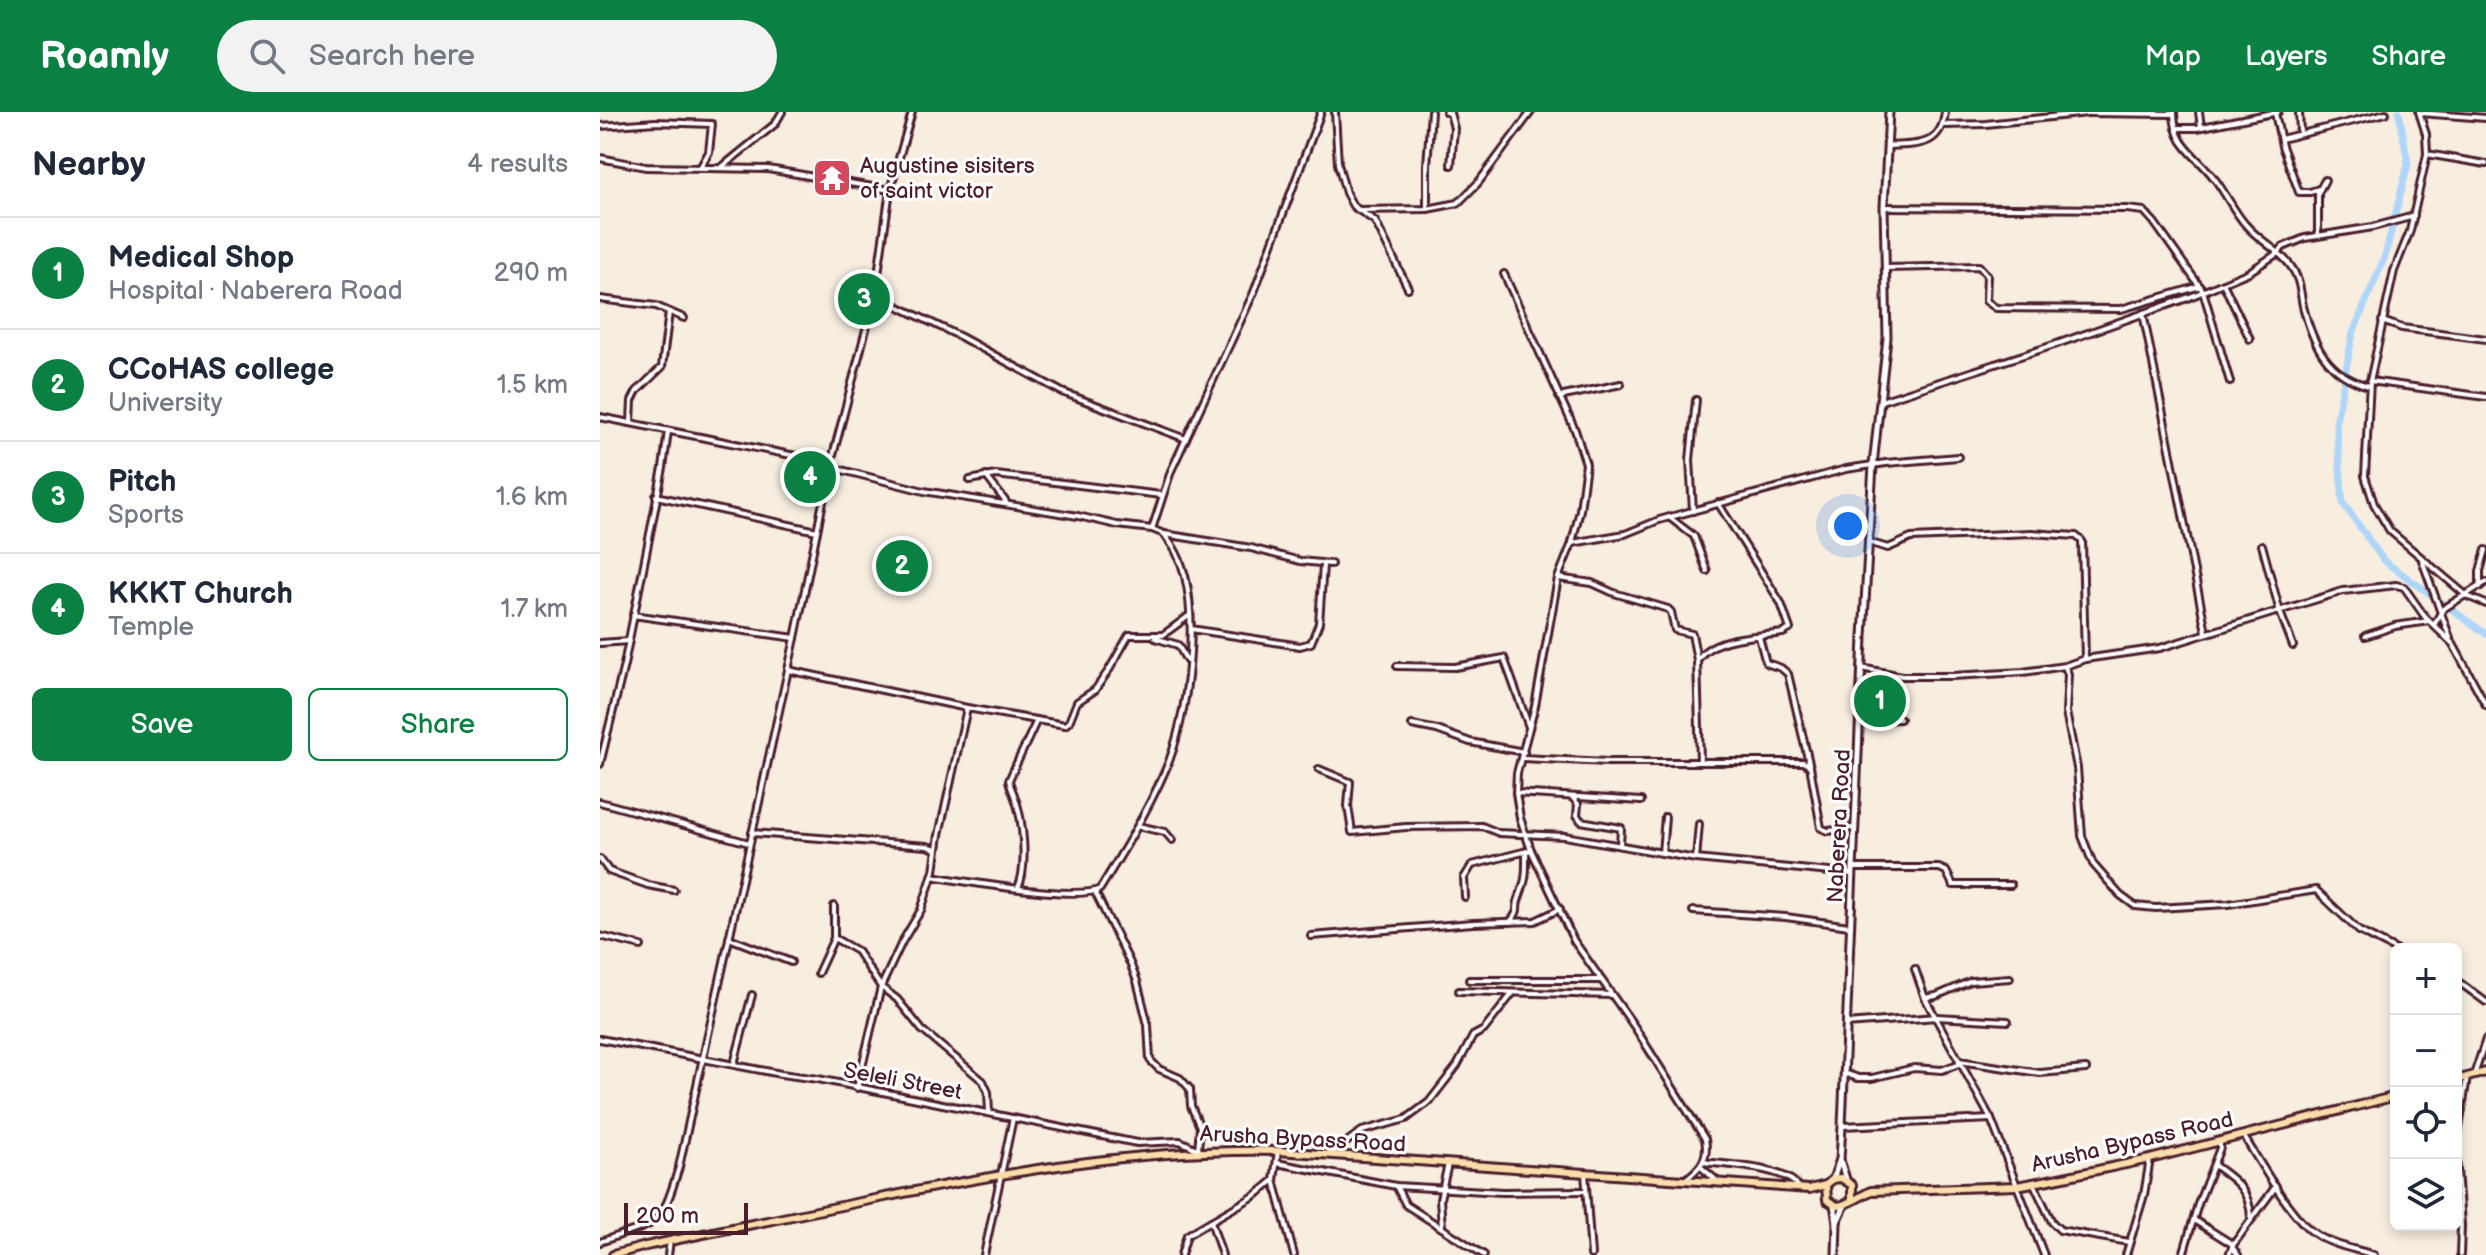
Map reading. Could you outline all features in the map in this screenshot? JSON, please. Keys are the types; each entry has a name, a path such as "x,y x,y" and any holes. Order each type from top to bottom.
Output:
{"main road":[{"path":"2462,1078 2486,1072"},
{"name":"Arusha Bypass Road","path":"1846,1179 1852,1185 1871,1191 2017,1186 2150,1159 2390,1098"},
{"name":"Arusha Bypass Road","path":"613,1255 1000,1176 1091,1161 1199,1150 1278,1151 1809,1189 1826,1185 1833,1179"},
{"path":"1833,1179 1846,1179"},
{"path":"1826,1185 1827,1200"},
{"path":"1852,1185 1852,1199"},
{"name":"Arusha Bypass Road","path":"1809,1189 1834,1205"},
{"name":"Arusha Bypass Road","path":"1845,1205 1871,1191"},
{"path":"1834,1205 1845,1205"}],"street":[{"path":"720,169 775,124 782,112"},
{"path":"600,1242 646,1227 664,1211 679,1167 831,465 875,295 890,190 912,112"},
{"path":"1152,529 1161,495 1254,292 1321,112"},
{"path":"1335,112 1339,170 1346,193 1358,210 1375,221 1408,288"},
{"path":"1427,209 1431,112"},
{"path":"1446,112 1450,113 1454,122 1451,165"},
{"path":"1358,210 1427,209 1463,200 1531,112"},
{"name":"Naberera Road","path":"1833,1179 1840,1159 1842,1126 1868,542 1887,338 1884,207 1889,112"},
{"path":"1886,146 1930,140 1938,135 1944,125 1945,112"},
{"path":"2199,112 2201,127"},
{"path":"2299,112 2300,132"},
{"path":"1944,125 1986,124 2087,113 2174,113 2184,147 2213,177 2245,225 2291,265 2298,278 2313,334 2332,367 2353,382 2486,397"},
{"path":"2176,128 2201,127 2276,113 2281,139 2299,192 2319,189"},
{"path":"2281,139 2386,113"},
{"path":"2486,118 2420,113 2427,154 2414,216 2394,271 2382,321 2370,383 2365,469 2366,484 2382,521 2467,596 2486,604"},
{"path":"600,126 656,122 712,124 709,152 700,168"},
{"path":"2427,154 2486,164"},
{"path":"600,158 646,167 768,169 890,190"},
{"path":"2318,235 2319,189 2325,180"},
{"path":"1884,207 2144,211 2201,289 2230,382"},
{"path":"1886,268 1979,266 1987,275 1986,301 1996,308 2112,310 2223,283 2249,272 2286,245 2318,235 2373,227 2414,216"},
{"path":"1504,274 1575,430 1586,464 1572,543 1558,578 1530,729 1517,773 1516,793 1524,834 1529,851 1574,941 1634,1026 1703,1136 1707,1150 1702,1165 1686,1179"},
{"path":"2223,283 2250,339"},
{"path":"1881,401 2054,345 2201,289"},
{"path":"875,295 1062,392 1186,439"},
{"path":"600,299 656,306 684,318"},
{"path":"631,422 632,401 637,391 662,367 669,312"},
{"path":"2143,313 2206,633"},
{"path":"2382,321 2402,328 2486,339"},
{"path":"1559,397 1621,384"},
{"path":"1693,511 1690,460 1696,400"},
{"path":"600,417 831,465 924,491 1152,529 1164,534 1331,564"},
{"path":"600,764 629,641 668,431"},
{"path":"1572,543 1625,534 1669,517 1822,476 1873,465 1958,457"},
{"path":"970,480 986,476 1161,495"},
{"path":"986,476 1007,504"},
{"path":"656,496 817,531"},
{"path":"1697,660 1704,651 1721,642 1787,632 1790,623 1718,503"},
{"path":"1669,517 1694,536 1707,571"},
{"path":"1868,542 1889,548 1911,538 2031,533 2076,536 2082,541 2085,659"},
{"path":"932,876 1018,888 1095,892 1100,889 1138,826 1170,759 1185,702 1190,615 1181,564 1164,534"},
{"path":"2262,545 2280,612 2293,646"},
{"path":"2480,587 2480,571 2486,550"},
{"path":"2421,558 2439,614 2486,705"},
{"path":"1191,629 1300,646 1311,643 1319,623 1323,565"},
{"path":"1558,578 1592,583 1668,609 1675,630 1692,635 1697,660 1700,762"},
{"path":"2434,626 2439,614 2448,605 2486,582"},
{"path":"1861,668 1902,676 1952,676 2065,666 2085,659 2138,653 2343,591 2396,585 2404,587 2429,621 2453,644"},
{"path":"633,615 795,638"},
{"path":"1148,636 1163,635 1190,615"},
{"path":"2365,636 2387,628 2429,621"},
{"path":"788,670 967,708 1068,723 1074,706 1095,690 1126,637 1133,634 1175,643 1188,664"},
{"path":"1759,637 1766,663 1788,674 1821,828 1828,831 1853,828"},
{"path":"600,643 629,641"},
{"path":"1397,666 1455,667 1504,658 1530,729"},
{"path":"2065,666 2068,674 2066,712 2077,768 2082,836 2093,864 2129,903 2142,908 2228,904 2316,890 2359,931 2390,947"},
{"path":"857,1088 881,987 921,910 932,876 967,708"},
{"path":"1859,721 1900,719"},
{"path":"1018,888 1022,876 1022,838 1009,780 1037,720"},
{"path":"1412,725 1523,755 1700,762 1803,762 1809,765"},
{"path":"1319,769 1350,782 1348,806 1352,832 1482,826 1499,833 1565,836 1696,859 1851,871 1939,868 1946,871 1953,885 2011,885"},
{"path":"1516,793 1641,801"},
{"path":"1571,796 1578,804 1577,815 1581,821 1621,828 1620,845"},
{"path":"600,802 749,843"},
{"path":"1662,853 1665,817"},
{"path":"1696,859 1699,824"},
{"path":"1138,826 1165,832 1172,840"},
{"path":"751,833 936,849"},
{"path":"1465,897 1464,878 1468,868 1477,863 1529,851"},
{"path":"1510,922 1518,912 1518,899 1526,885 1529,851"},
{"path":"600,859 609,871 648,885 674,890"},
{"path":"1095,892 1137,981 1148,1025 1150,1060 1159,1069 1180,1078 1190,1089 1191,1106 1200,1127 1199,1150"},
{"path":"818,973 834,938 834,906"},
{"path":"1311,936 1535,921 1560,909"},
{"path":"1693,911 1786,917 1849,926"},
{"path":"600,936 641,946"},
{"path":"729,938 791,962"},
{"path":"834,938 857,951 881,987 897,999 922,1030 983,1081 988,1092 989,1113"},
{"path":"1915,969 1925,998 1991,1119 2044,1255"},
{"path":"1925,998 1971,981 2010,978"},
{"path":"1469,980 1600,980"},
{"path":"2462,984 2486,1002"},
{"path":"1459,991 1612,995"},
{"path":"1329,1155 1354,1135 1406,1119 1429,1102 1457,1066 1474,1035 1484,1030 1512,994"},
{"path":"734,1064 752,995"},
{"path":"1846,1024 1937,1017 2008,1021"},
{"name":"Seleli Street","path":"600,1039 1137,1143 1182,1141 1199,1150"},
{"path":"2462,1117 2470,1076 2486,1039"},
{"path":"1844,1073 1862,1079 1914,1068 1942,1070 1960,1062 2040,1073 2086,1069"},
{"path":"984,1255 1013,1118"},
{"path":"1842,1126 1991,1119"},
{"path":"2243,1135 2276,1186 2315,1234 2374,1255"},
{"path":"2183,1255 2220,1141"},
{"path":"1278,1151 1274,1180 1294,1255"},
{"name":"Naberera Road","path":"1840,1159 1846,1179"},
{"path":"2126,1255 2144,1195 2150,1159"},
{"path":"2456,1159 2460,1255"},
{"path":"1277,1163 1396,1186 1586,1191"},
{"path":"1442,1227 1440,1199 1448,1164"},
{"path":"1702,1165 1718,1182"},
{"path":"1702,1165 1759,1169 1793,1179 1799,1188"},
{"path":"2214,1165 2245,1190 2251,1205 2251,1219"},
{"path":"1585,1173 1591,1255"},
{"path":"1181,1255 1187,1235 1256,1195 1274,1180"},
{"path":"2033,1182 2052,1222 2060,1230 2129,1242"},
{"path":"1396,1186 1406,1205 1484,1255"},
{"path":"2229,1255 2232,1246 2276,1186"},
{"path":"1834,1205 1836,1255"},
{"path":"1837,1222 1845,1205"},
{"path":"2194,1220 2232,1246 2238,1255"},
{"path":"1211,1221 1222,1255"},
{"path":"668,1255 670,1241"}],"waterway":[{"path":"2345,374 2353,333 2385,256 2408,164 2399,112"},
{"path":"2344,381 2336,422 2343,503 2384,561 2486,634"}],"place":[{"name":"Augustine sisiters of saint victor","path":"832,178"},
{"name":"Pitch","path":"864,299"},
{"name":"KKKT Church","path":"810,477"},
{"name":"CCoHAS college","path":"902,566"},
{"name":"Medical Shop","path":"1880,701"}]}
